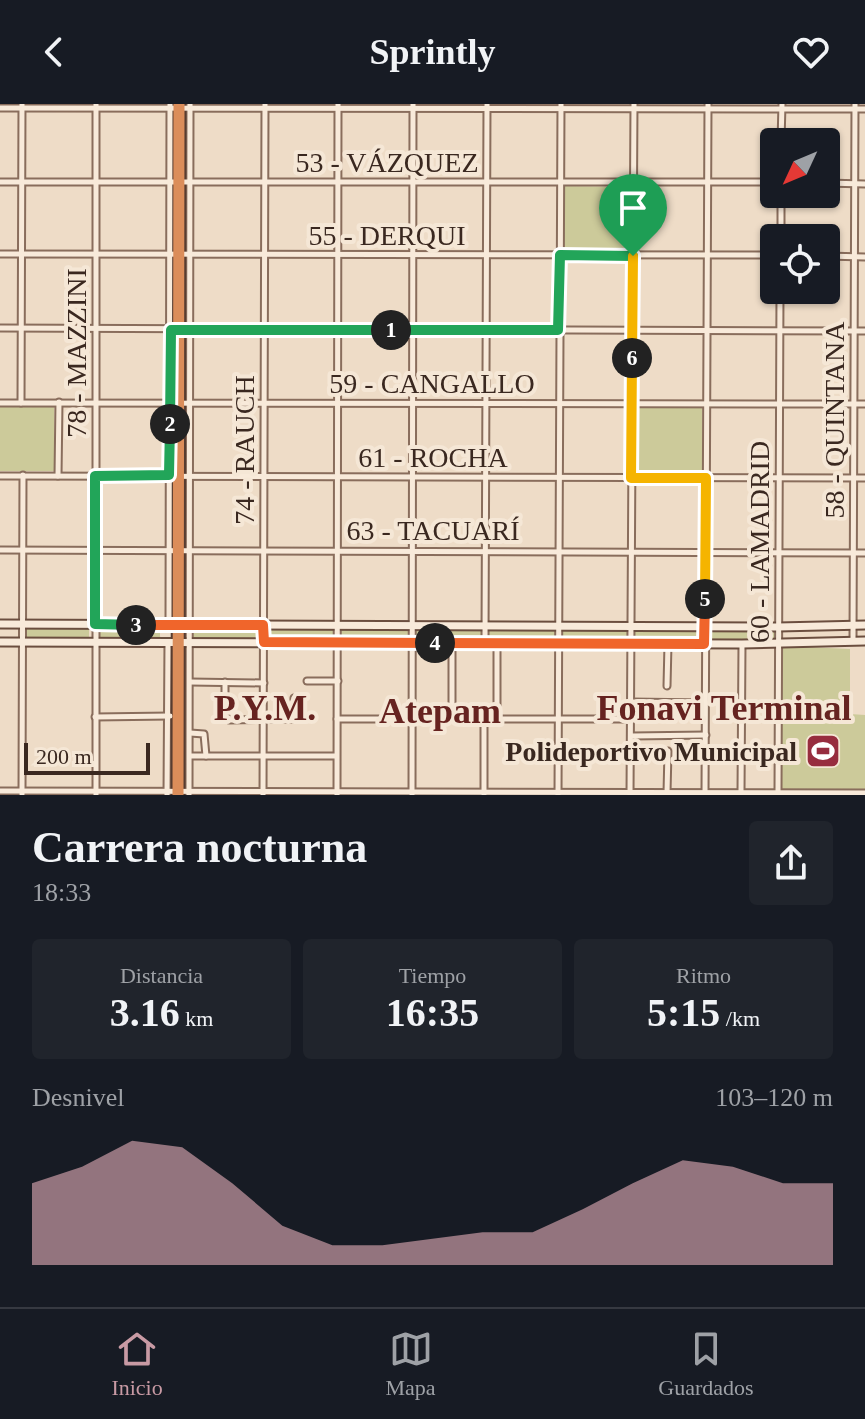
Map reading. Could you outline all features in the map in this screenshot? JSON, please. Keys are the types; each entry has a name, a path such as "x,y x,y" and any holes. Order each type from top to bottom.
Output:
{"highway":[{"path":"178,792 173,716 179,550 180,106"}],"main road":[{"path":"0,624 865,625"},
{"path":"0,642 742,644 865,641"}],"street":[{"path":"21,403 22,106"},
{"name":"78 - MAZZINI","path":"96,106 96,793"},
{"name":"74 - RAUCH","path":"263,794 265,106"},
{"path":"337,794 338,106"},
{"path":"412,793 413,106"},
{"path":"485,644 487,106"},
{"path":"558,794 560,106"},
{"path":"630,794 634,106"},
{"path":"705,795 708,106"},
{"path":"781,128 782,106"},
{"path":"0,108 782,106 865,109"},
{"name":"58 - QUINTANA","path":"853,641 855,107"},
{"name":"53 - VÁZQUEZ","path":"0,182 760,182"},
{"path":"840,183 865,184"},
{"name":"55 - DERQUI","path":"0,254 760,255"},
{"path":"840,256 865,257"},
{"name":"60 - LAMADRID","path":"778,794 780,304"},
{"path":"0,328 865,331"},
{"path":"58,476 59,402"},
{"name":"59 - CANGALLO","path":"0,403 865,404"},
{"path":"22,793 23,475"},
{"name":"61 - ROCHA","path":"0,476 865,478"},
{"name":"63 - TACUARÍ","path":"0,550 865,553"},
{"path":"175,642 190,682 190,756 178,792"},
{"path":"452,643 452,719"},
{"path":"497,644 497,718"},
{"path":"667,686 668,644"},
{"path":"741,793 742,644"},
{"path":"307,681 338,681"},
{"path":"190,682 264,683"},
{"path":"225,682 226,719 294,719 294,698"},
{"path":"631,702 706,703"},
{"path":"95,717 173,716"},
{"path":"337,719 631,719"},
{"path":"484,719 484,794"},
{"path":"190,733 204,734 206,756"},
{"path":"632,736 706,735"},
{"path":"667,793 668,751"},
{"path":"190,756 336,756"},
{"path":"0,791 865,793"}],"shaded area":[{"path":"564,186 630,187 630,253 564,253"},
{"path":"0,406 54,407 54,471 0,471"},
{"path":"635,407 702,408 702,474 635,473"},
{"path":"27,627 89,627 89,640 27,639"},
{"path":"98,627 160,627 160,640 98,639"},
{"path":"193,629 260,629 260,639 193,639"},
{"path":"267,629 334,629 334,639 267,639"},
{"path":"341,629 408,629 408,640 341,639"},
{"path":"561,629 627,630 628,640 561,640"},
{"path":"415,630 482,630 482,640 415,640"},
{"path":"488,630 555,630 556,640 488,640"},
{"path":"634,630 701,630 701,640 634,640"},
{"path":"708,630 775,631 775,641 708,641"},
{"name":"Polideportivo Municipal","path":"784,646 850,649 850,714 865,715 865,789 784,790 780,787 781,649"}],"place":[{"name":"Polideportivo Municipal","path":"823,751"}],"district":[{"name":"P.Y.M.","path":"265,708"},
{"name":"Fonavi Terminal","path":"724,708"},
{"name":"Atepam","path":"440,711"}],"route":[{"path":"560,255 633,256 631,478 706,478 704,644 264,642 263,625 95,624 95,476 169,475 171,330 558,330 560,255"}]}
